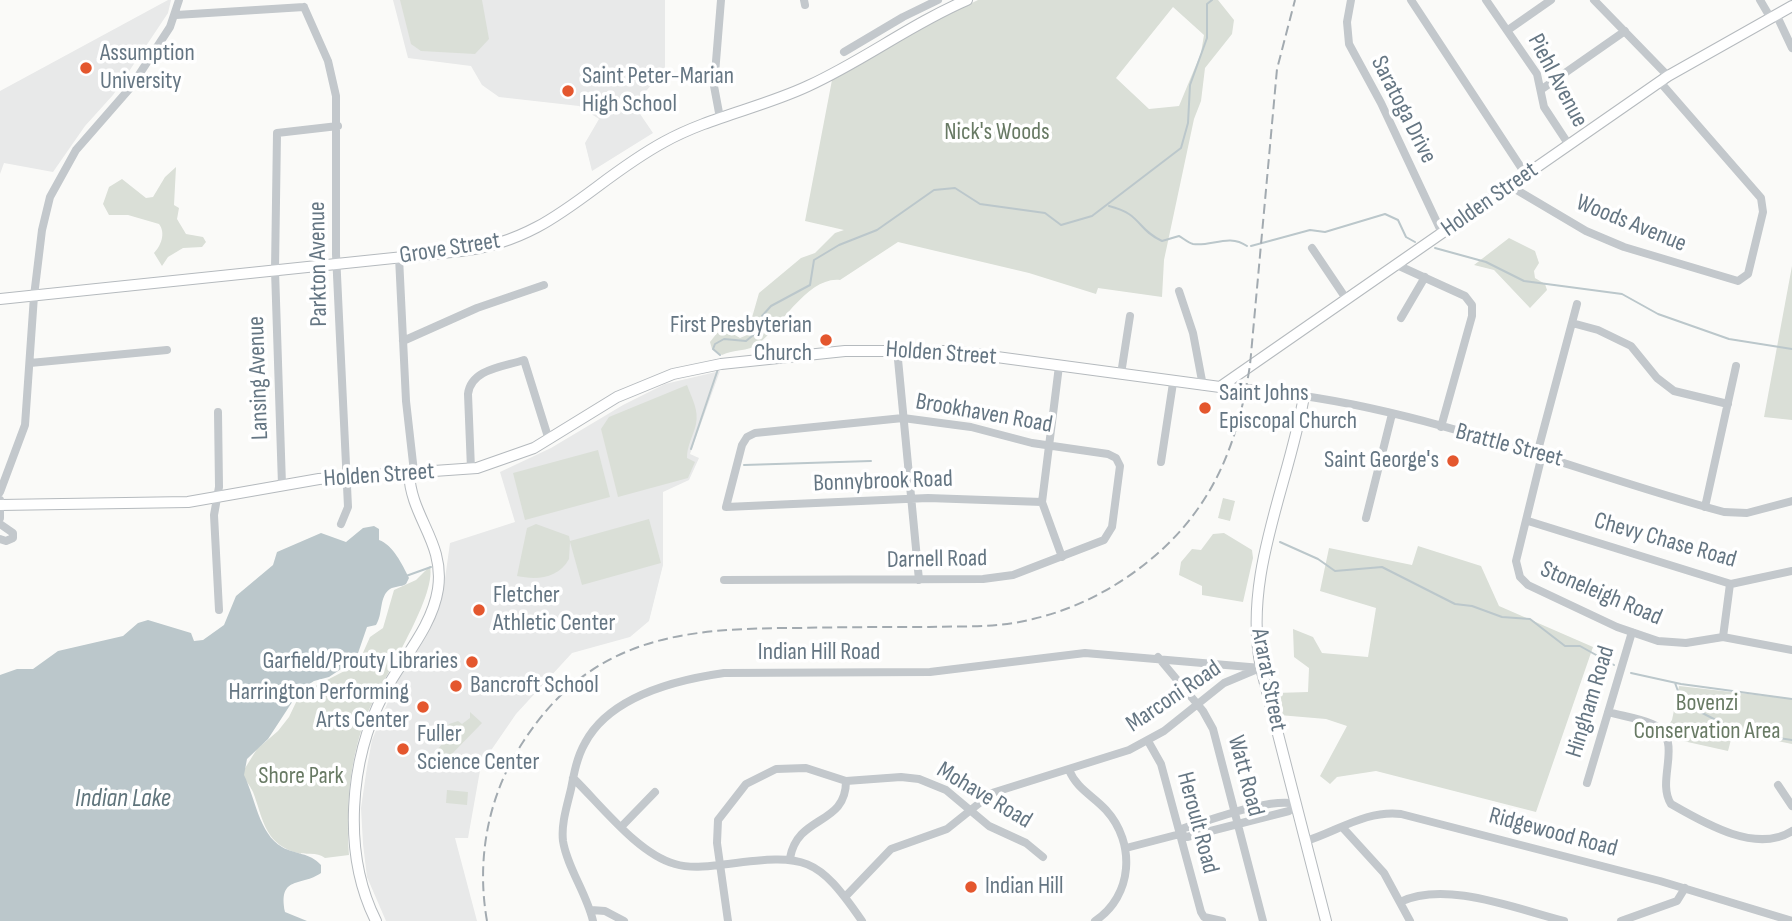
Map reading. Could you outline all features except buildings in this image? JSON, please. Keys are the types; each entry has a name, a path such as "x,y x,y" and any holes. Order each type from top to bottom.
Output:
{"main road":[{"name":"Grove Street","path":"0,299 473,250 530,232 562,215 661,143 830,76 946,5 967,0"},
{"name":"Holden Street","path":"0,503 164,503 216,498 346,476 471,469 512,458 549,440 617,397 650,382 721,364 897,349 964,352 1173,383 1220,387 1664,79 1792,6"},
{"path":"1244,390 1240,380 1245,370"},
{"name":"Brattle Street","path":"1220,387 1304,396"},
{"name":"Ararat Street","path":"1304,396 1260,580 1256,627 1261,668 1326,921"},
{"path":"376,921 361,884 357,860 355,812 358,776 366,740 383,695 431,613 439,580 438,552 414,505 410,473"}],"street":[{"path":"0,492 25,425 34,296 44,221 60,175 81,144 131,87 176,15 180,0"},
{"path":"720,118 714,86 721,0"},
{"path":"844,52 938,0"},
{"name":"Saratoga Drive","path":"1351,0 1347,22 1349,44 1381,103 1442,233"},
{"path":"1411,0 1526,174"},
{"name":"Piehl Avenue","path":"1486,0 1537,74 1544,107 1569,145"},
{"path":"1508,30 1551,0"},
{"path":"1594,0 1625,31 1664,79"},
{"path":"1760,0 1792,48"},
{"path":"176,15 306,4"},
{"name":"Parkton Avenue","path":"306,4 331,72 338,126 337,264 348,507 341,524"},
{"path":"1542,89 1625,31"},
{"name":"Woods Avenue","path":"1510,186 1604,240 1707,274 1744,280 1748,274 1763,212 1761,198 1664,79"},
{"name":"Lansing Avenue","path":"282,485 275,270 278,133 338,126"},
{"path":"1312,248 1348,300"},
{"path":"399,257 410,473"},
{"path":"1397,265 1465,296 1472,309 1441,427"},
{"path":"1401,318 1425,277"},
{"path":"403,341 469,312 544,285"},
{"path":"1179,291 1193,333 1203,386"},
{"name":"Stoneleigh Road","path":"1577,304 1539,454 1528,521 1516,561 1523,581 1632,632 1673,643 1723,637 1792,650"},
{"path":"1121,374 1130,316"},
{"path":"1572,323 1598,330 1631,346 1657,378 1674,391 1728,404"},
{"path":"897,349 919,580"},
{"path":"30,363 167,350"},
{"path":"471,469 468,394 472,380 479,375 524,360 549,440"},
{"path":"1059,366 1042,502 1062,557"},
{"path":"1705,507 1736,366"},
{"path":"1161,462 1173,383"},
{"name":"Brattle Street","path":"1304,396 1441,427 1735,514 1792,501"},
{"path":"218,412 219,487 214,515 219,610"},
{"path":"1366,518 1392,414"},
{"name":"Brookhaven Road","path":"726,507 742,445 750,435 903,418 971,427 1115,457 1120,466 1115,502"},
{"name":"Bonnybrook Road","path":"726,507 911,498 1042,502"},
{"name":"Darnell Road","path":"724,580 998,578 1062,557 1106,538 1112,527 1115,502"},
{"path":"0,503 0,518"},
{"name":"Chevy Chase Road","path":"1528,521 1730,584 1792,571"},
{"path":"0,524 13,533 13,538 6,541 0,539"},
{"path":"1723,637 1730,584"},
{"name":"Hingham Road","path":"1587,783 1632,632"},
{"name":"Indian Hill Road","path":"593,921 563,843 564,820 573,778 583,745 607,716 642,695 696,677 752,672 936,672 1072,653 1158,657 1261,668"},
{"name":"Watt Road","path":"1158,657 1213,729 1263,921"},
{"name":"Marconi Road","path":"845,897 891,849 947,829 1002,788 1111,758 1148,741 1224,683 1261,668"},
{"path":"1608,712 1653,724 1664,732 1670,759 1663,786 1671,804 1757,840 1780,839 1792,831"},
{"name":"Heroult Road","path":"1148,741 1161,764 1204,917 1222,921"},
{"name":"Mohave Road","path":"728,921 716,834 720,815 756,777 772,770 797,767 846,780 913,778 940,788 989,826 1026,843 1043,857"},
{"path":"1069,770 1078,786 1113,819 1126,848 1126,872 1122,888 1109,909 1094,921"},
{"path":"573,778 651,853 666,862 692,867 790,858 821,870 862,921"},
{"path":"790,858 799,834 832,813 841,803 846,780"},
{"path":"1778,785 1792,806"},
{"path":"622,826 655,792"},
{"path":"1126,848 1180,834 1186,837 1289,811 1296,804 1286,801 1184,828 1180,834"},
{"name":"Ridgewood Road","path":"1306,841 1343,828 1365,816 1401,814 1685,888 1792,921"},
{"path":"1343,828 1376,863 1410,921"},
{"path":"1620,921 1677,901 1685,888"},
{"path":"1400,902 1418,894 1443,893 1564,921"},
{"path":"591,910 605,911 624,921"}],"shaded area":[{"name":"Assumption University","path":"171,0 168,13 146,46 113,95 85,126 53,172 4,163 0,174 0,91"},
{"name":"Saint Peter-Marian High School","path":"393,0 665,0 665,69 634,105 653,133 592,171 585,143 599,119 579,106 499,97 482,85 471,66 408,58"},
{"name":"Bancroft School","path":"720,371 690,454 699,458 689,480 663,492 663,565 649,621 630,637 572,653 516,714 481,765 468,838 455,838 477,921 386,921 367,877 361,808 367,767 372,740 395,685 443,593 450,543 515,522 500,472 551,448 623,405 665,384"}],"green space":[{"path":"400,0 482,0 489,39 475,54 421,51 411,44"},
{"name":"Nick's Woods","path":"978,0 1218,0 1234,20 1232,34 1205,68 1201,101 1194,119 1164,260 1162,297 1098,288 1096,294 1029,273 898,242 840,280 828,281 806,294 754,347 722,355 712,349 710,342 717,333 728,331 740,338 747,335 759,293 801,258 815,253 835,233 844,230 805,221 832,80 889,44","holes":["1173,7 1204,35 1201,53 1179,106 1149,109 1116,78"]},
{"path":"176,167 174,205 179,208 177,219 186,234 203,237 206,242 202,247 183,248 168,257 162,266 154,253 162,239 159,224 128,215 109,215 103,204 109,187 122,179 146,198 153,197 165,177"},
{"path":"1509,238 1535,251 1539,263 1534,271 1535,278 1545,284 1547,290 1530,308 1494,270 1474,265"},
{"path":"1792,266 1792,420 1764,417"},
{"path":"687,385 697,414 687,458 695,462 688,478 618,497 601,429 609,417"},
{"path":"598,450 610,497 525,520 513,473"},
{"path":"1223,498 1235,501 1230,521 1218,518"},
{"path":"649,519 661,563 582,585 570,542 569,559 559,571 539,578 517,576 527,528 536,524 569,536 570,541"},
{"path":"1224,533 1252,550 1253,558 1243,602 1202,595 1202,586 1179,575 1181,562 1192,549 1201,550 1213,534"},
{"path":"1418,546 1481,566 1499,606 1593,647 1536,812 1376,771 1337,777 1330,784 1320,776 1347,726 1326,719 1279,715 1276,693 1308,692 1309,668 1294,657 1293,629 1313,637 1322,653 1368,657 1376,608 1320,591 1329,548 1412,565"},
{"name":"Shore Park","path":"430,566 430,580 417,619 373,702 360,734 350,785 349,855 325,858 284,848 266,828 253,792 242,773 257,749 278,731 289,717 300,694 358,664 370,637 383,628 394,590 416,580"},
{"name":"Bovenzi Conservation Area","path":"1679,686 1792,699 1792,744 1733,732 1728,751 1683,741 1667,727 1672,720"},
{"path":"470,712 482,723 447,759 438,749 442,744 439,739 449,724 458,721 462,724 470,718"},
{"path":"447,790 468,792 467,805 446,803"}],"water":[{"name":"Indian Lake","path":"374,526 379,529 379,540 393,551 403,567 409,578 406,584 387,592 378,621 376,625 367,627 356,659 329,677 314,681 300,690 268,739 247,759 244,775 263,824 274,841 287,850 312,858 321,865 321,873 293,884 285,892 285,912 307,921 0,921 0,675 17,669 33,669 58,651 123,636 138,623 148,620 191,633 194,641 203,640 224,625 236,596 273,565 277,552 321,533 346,542 363,528"}],"waterway":[{"path":"720,355 713,349 715,344 724,339 746,341 762,328 762,316 771,306 810,285 814,260 839,245 877,230 934,190 955,188 980,204 1045,213 1061,225 1092,216 1181,148 1188,123 1190,85 1207,38 1207,4 1212,0"},
{"path":"1109,206 1128,213 1147,232 1162,241 1179,236 1193,244 1227,240 1247,246"},
{"path":"1251,246 1310,230 1325,232 1385,214 1398,220 1406,237 1415,242"},
{"path":"1435,248 1486,262 1524,281 1622,294 1658,314 1729,339 1792,349"},
{"path":"691,449 718,369"},
{"path":"744,465 871,461"},
{"path":"1280,542 1318,559 1335,571 1382,567 1455,604 1472,606 1502,617 1530,619 1565,646 1580,646 1614,665"},
{"path":"406,576 431,567"},
{"path":"1631,673 1681,684 1792,699"},
{"path":"1675,683 1678,691"},
{"path":"1683,703 1739,732 1792,740"}],"railway":[{"path":"487,921 484,851 493,806 511,762 550,707 578,680 609,660 642,646 678,636 715,631 994,625 1049,615 1095,596 1137,570 1172,540 1191,519 1219,473 1230,448 1245,394 1250,365 1277,69 1295,0"}],"place":[{"name":"Assumption University","path":"86,68"},
{"name":"Saint Peter-Marian High School","path":"568,91"},
{"name":"First Presbyterian Church","path":"826,340"},
{"name":"Saint Johns Episcopal Church","path":"1205,408"},
{"name":"Saint George's","path":"1453,461"},
{"name":"Fletcher Athletic Center","path":"479,610"},
{"name":"Garfield/Prouty Libraries","path":"472,662"},
{"name":"Bancroft School","path":"456,686"},
{"name":"Harrington Performing Arts Center","path":"423,707"},
{"name":"Fuller Science Center","path":"403,749"},
{"name":"Indian Hill","path":"971,887"}]}
